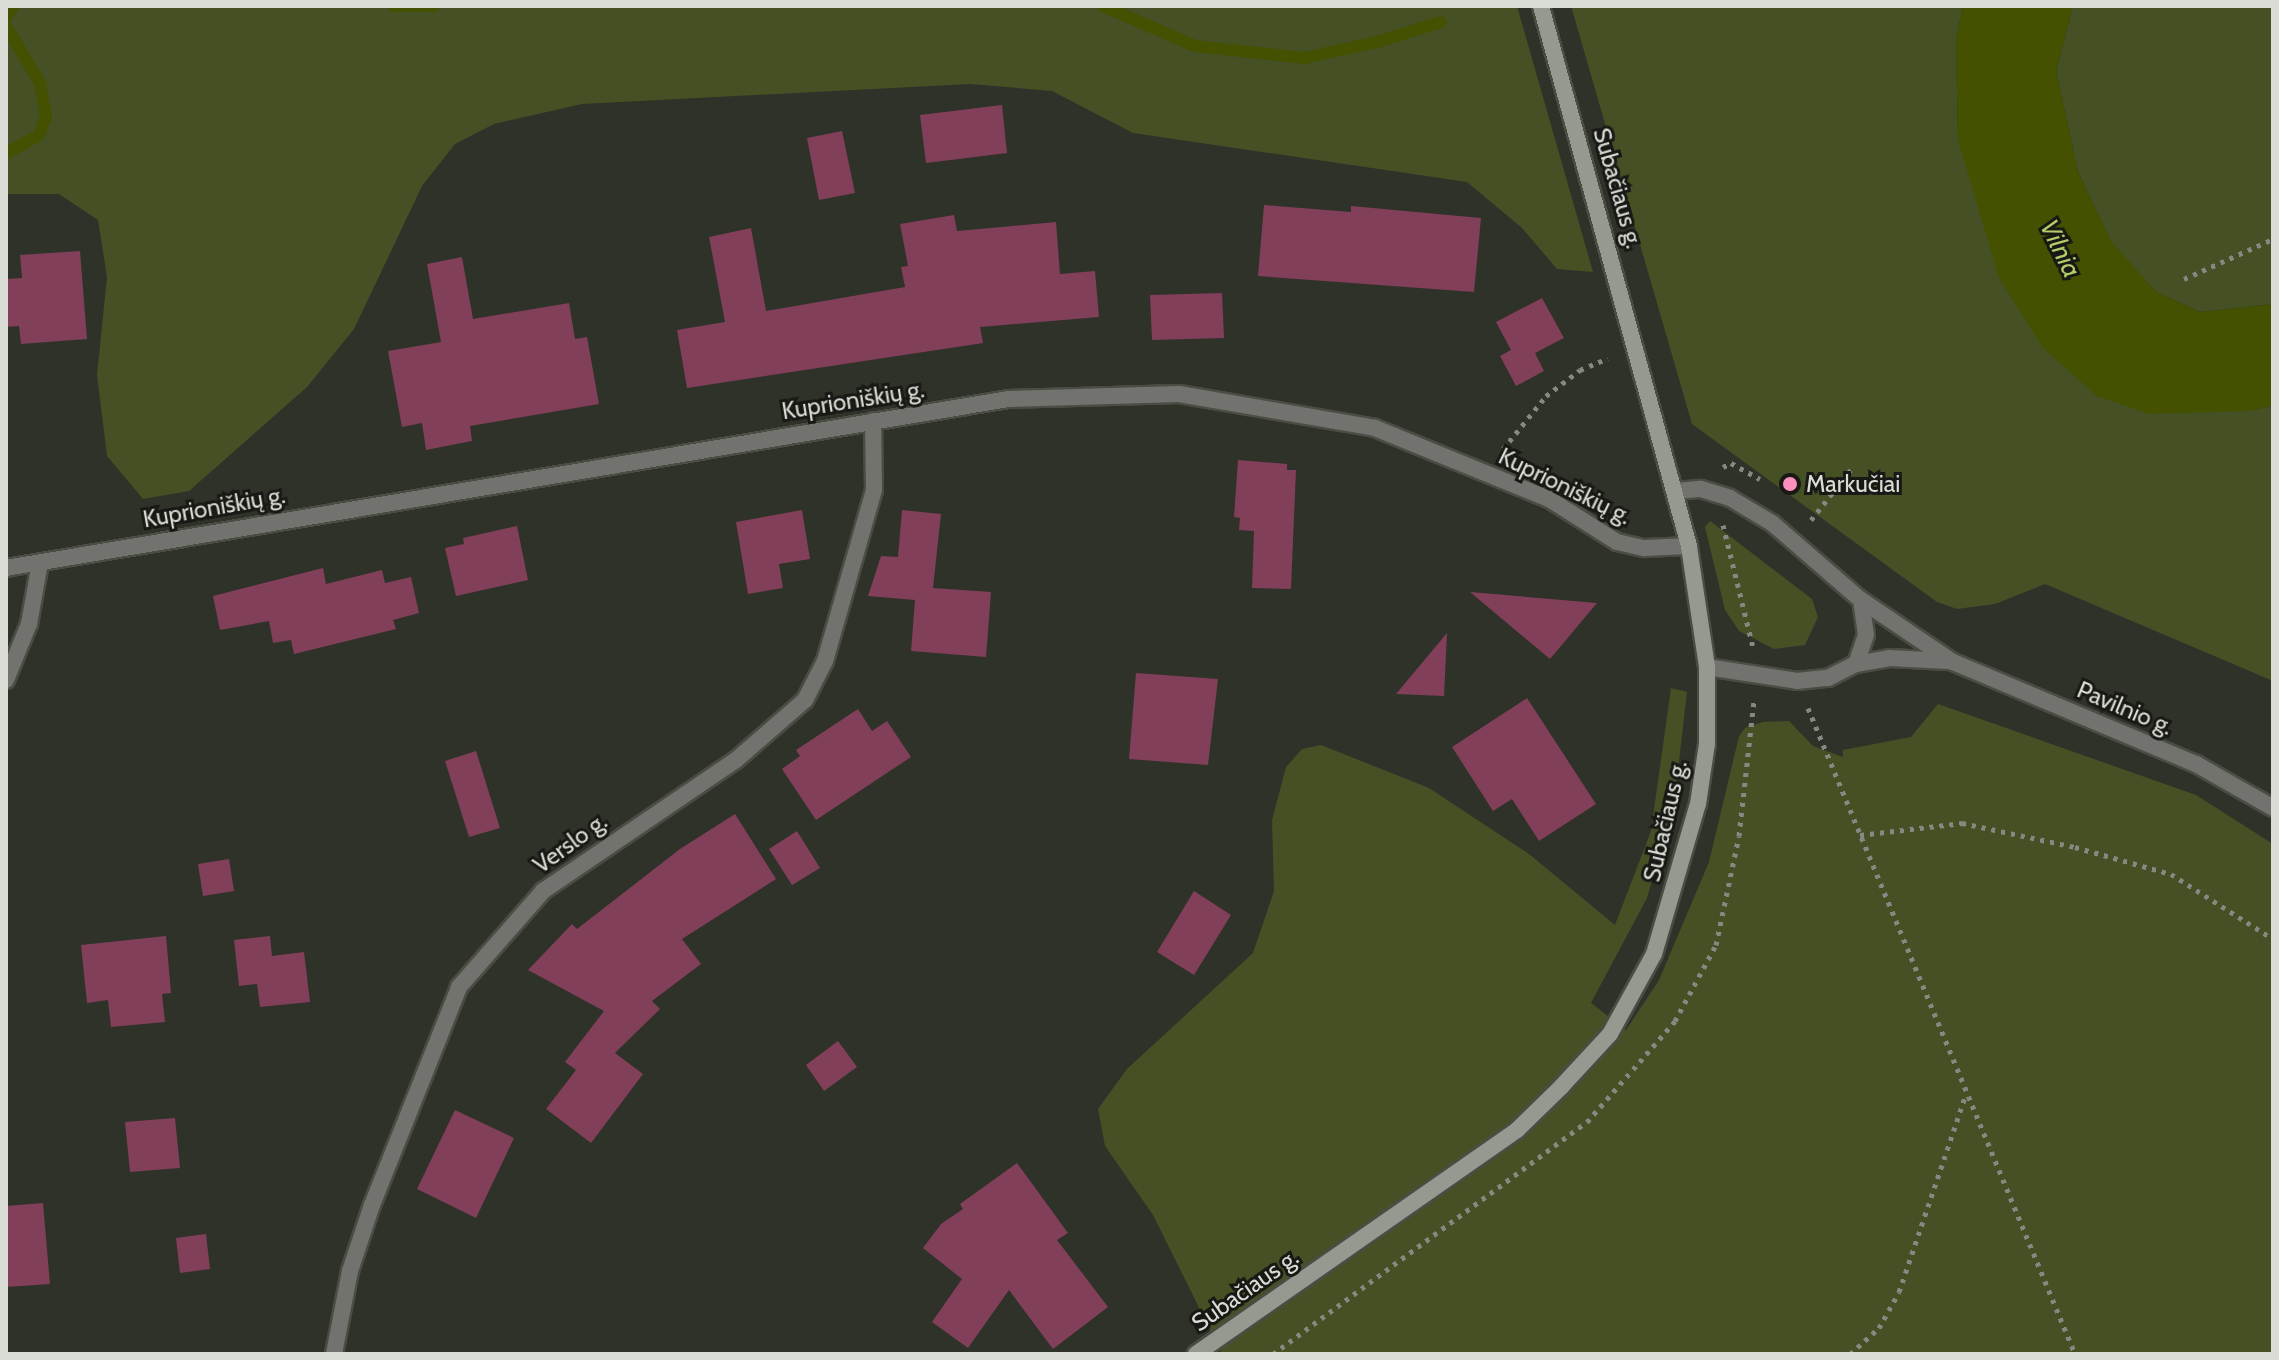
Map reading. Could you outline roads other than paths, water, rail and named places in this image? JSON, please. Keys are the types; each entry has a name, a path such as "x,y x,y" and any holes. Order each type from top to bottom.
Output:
{"street":[{"name":"Subačiaus g.","path":"1196,1354 1517,1130 1610,1034 1654,954 1698,804 1707,744 1707,667 1689,546 1637,345 1541,6"},
{"name":"Kuprioniškių g.","path":"6,568 1008,399 1179,394 1375,428 1549,499 1617,542 1644,548 1689,546"},
{"name":"Verslo g.","path":"334,1354 350,1271 372,1205 459,987 543,891 736,760 805,700 825,661 874,490 873,421"},
{"name":"Pavilnio g.","path":"1676,491 1701,489 1730,498 1772,523 1861,600 1953,662 2196,764 2273,808"},
{"path":"6,680 29,624 40,563"},
{"path":"1856,664 1866,635 1861,600"},
{"name":"Pavilnio g.","path":"1707,667 1797,681 1828,678 1856,664 1915,657 1953,662"}],"water":[{"name":"Vilnia","path":"1963,6 2073,6 2056,71 2078,172 2111,241 2156,292 2200,312 2273,304 2273,405 2251,411 2149,414 2097,396 2043,348 1999,278 1958,140 1956,38"}],"waterway":[{"path":"6,17 13,6"},
{"path":"394,6 434,6"},
{"path":"1103,6 1195,46 1304,58 1377,42 1441,22"},
{"path":"6,26 40,83 46,116 39,135 6,153"}],"place":[{"name":"Markučiai","path":"1790,484"}]}
